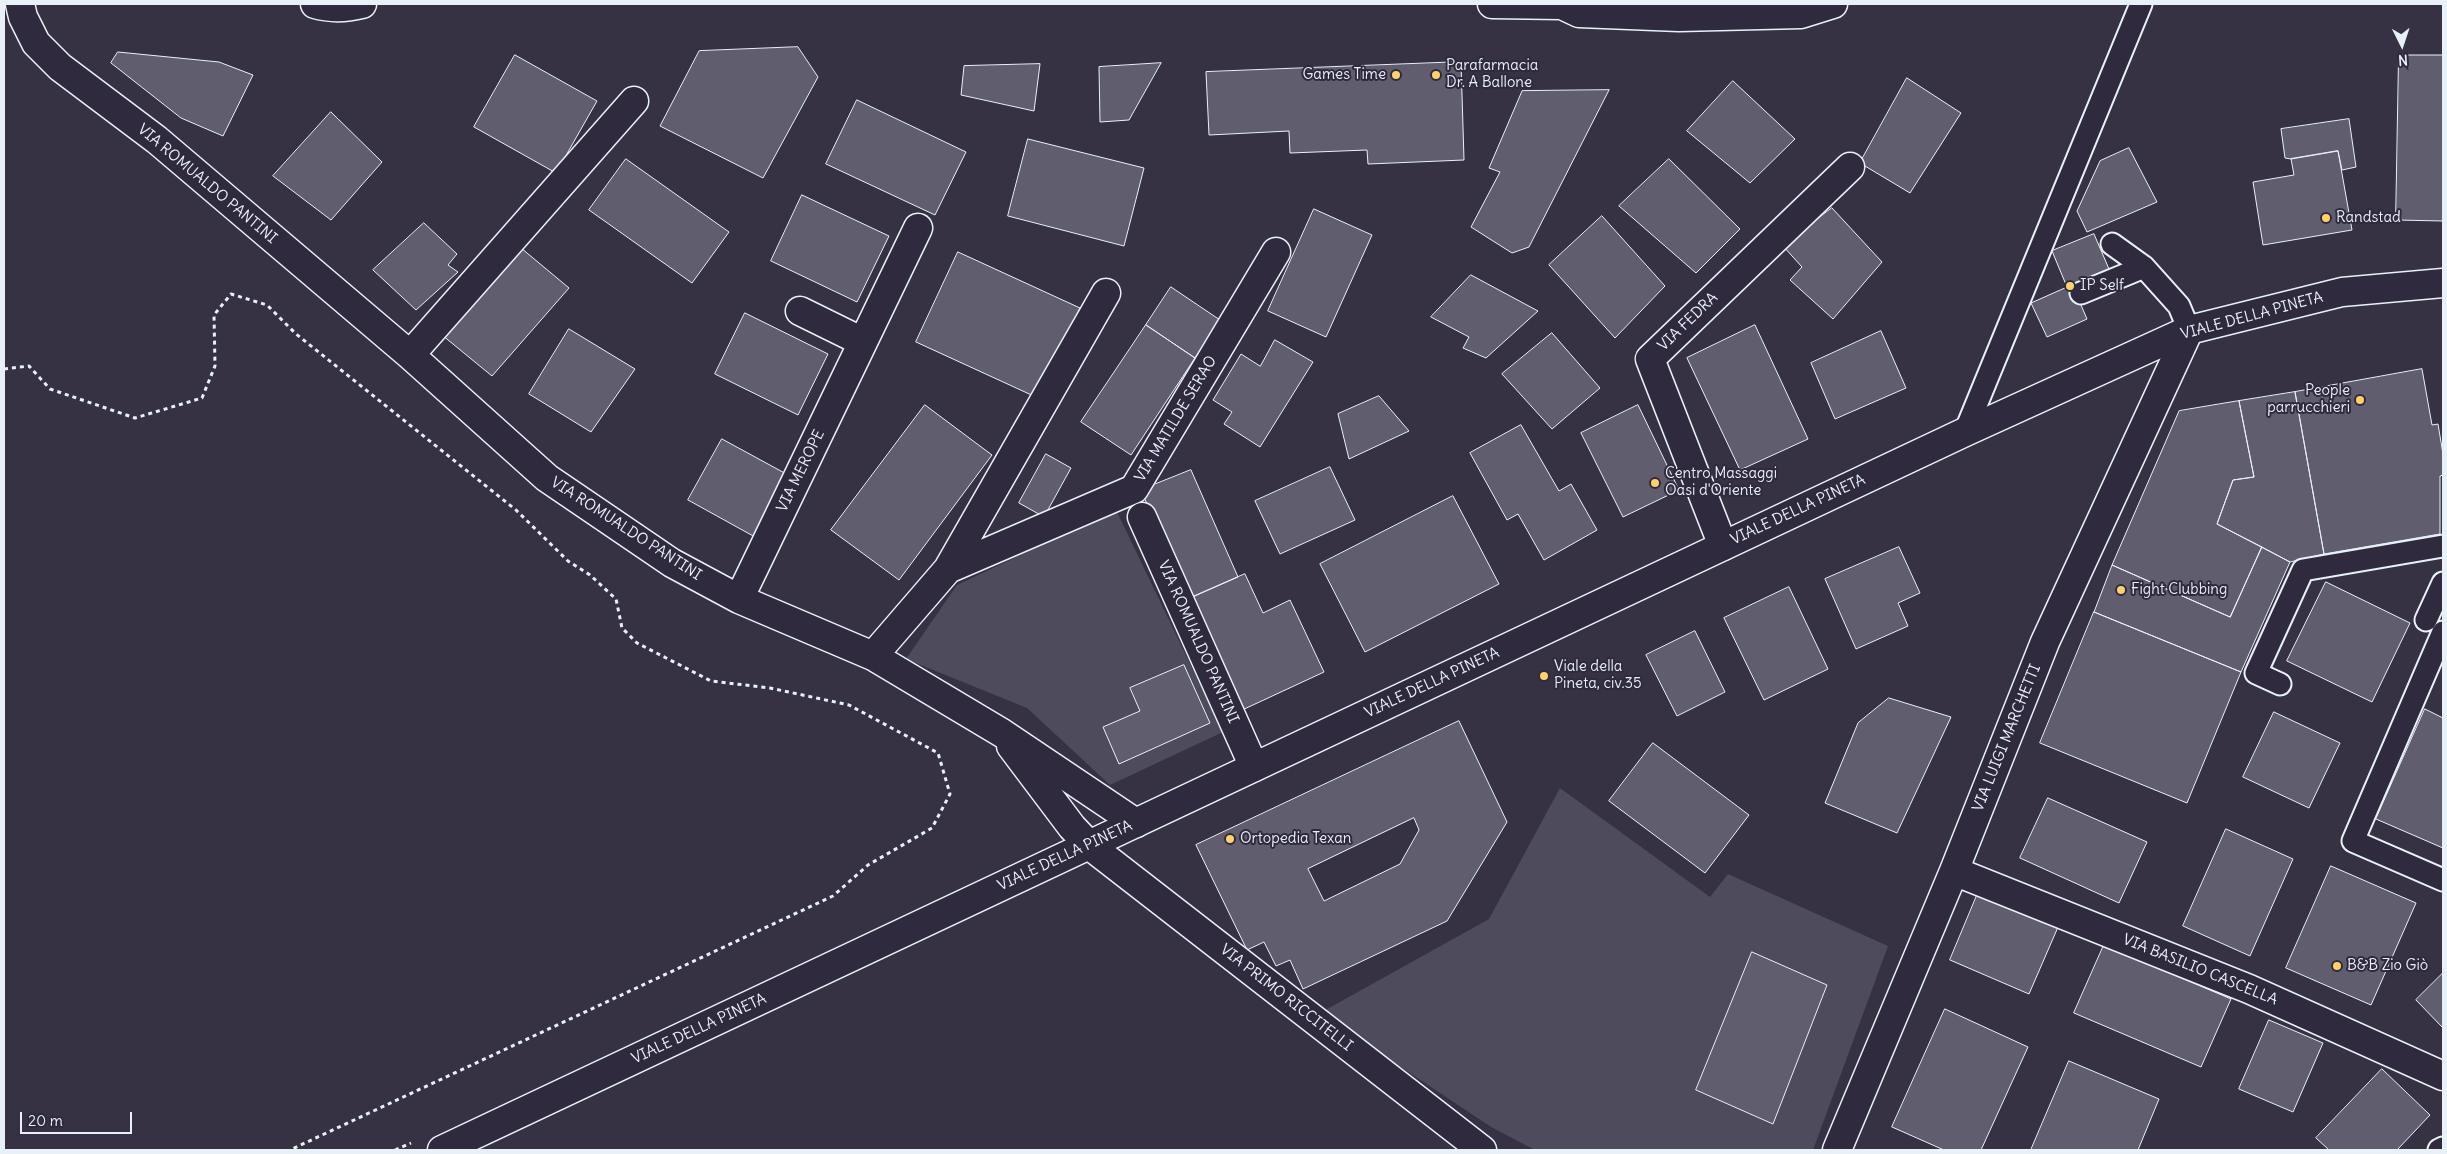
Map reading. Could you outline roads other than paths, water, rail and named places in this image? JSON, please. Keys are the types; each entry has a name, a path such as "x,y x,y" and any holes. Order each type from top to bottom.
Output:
{"street":[{"name":"VIA ROMUALDO PANTINI","path":"20,4 23,17 36,43 60,66 157,140 410,354 547,478 672,563 739,599 873,656 1002,733 1136,823"},
{"path":"315,4 332,8 348,8 362,4"},
{"path":"1492,4 1564,4 1579,13 1688,17 1801,14 1833,4"},
{"path":"410,354 634,101"},
{"name":"VIA FEDRA","path":"1723,546 1650,359 1850,167"},
{"name":"VIA MEROPE","path":"739,599 918,228"},
{"name":"VIA MATILDE SERAO","path":"948,569 1134,489 1276,252"},
{"name":"VIALE DELLA PINETA","path":"442,1150 1965,432 2189,330 2342,292 2443,283"},
{"name":"VIA MATILDE SERAO","path":"873,656 948,569 1106,293"},
{"path":"800,311 863,342"},
{"name":"VIA LUIGI MARCHETTI","path":"1843,1149 2045,642 2189,330"},
{"name":"VIA ROMUALDO PANTINI","path":"1142,517 1254,767"},
{"name":"VIA ROMUALDO PANTINI","path":"1002,733 1072,827 1089,845"},
{"name":"VIA PRIMO RICCITELLI","path":"1089,845 1482,1150"},
{"name":"VIA BASILIO CASCELLA","path":"1954,871 2249,989 2443,1076"}],"lane":[{"path":"1965,432 2141,4"},
{"path":"2112,244 2144,267 2179,306 2189,330"},
{"path":"2081,293 2144,267"},
{"path":"2028,278 2050,269"},
{"path":"2008,325 2032,315"},
{"path":"2280,684 2256,673 2303,570 2443,546"},
{"path":"2426,620 2443,583"},
{"path":"2443,632 2352,840 2443,880"},
{"path":"2439,1150 2443,1148"}],"place":[{"name":"Games Time","path":"1396,75"},
{"name":"Parafarmacia Dr. A Ballone","path":"1436,75"},
{"name":"Randstad","path":"2326,218"},
{"name":"IP Self","path":"2070,286"},
{"name":"People parrucchieri","path":"2360,400"},
{"name":"Centro Massaggi Oasi d'Oriente","path":"1655,483"},
{"name":"Fight Clubbing","path":"2121,590"},
{"name":"Viale della Pineta, civ.35","path":"1544,676"},
{"name":"Ortopedia Texan","path":"1230,839"},
{"name":"B&B Zio Giò","path":"2337,966"}]}
